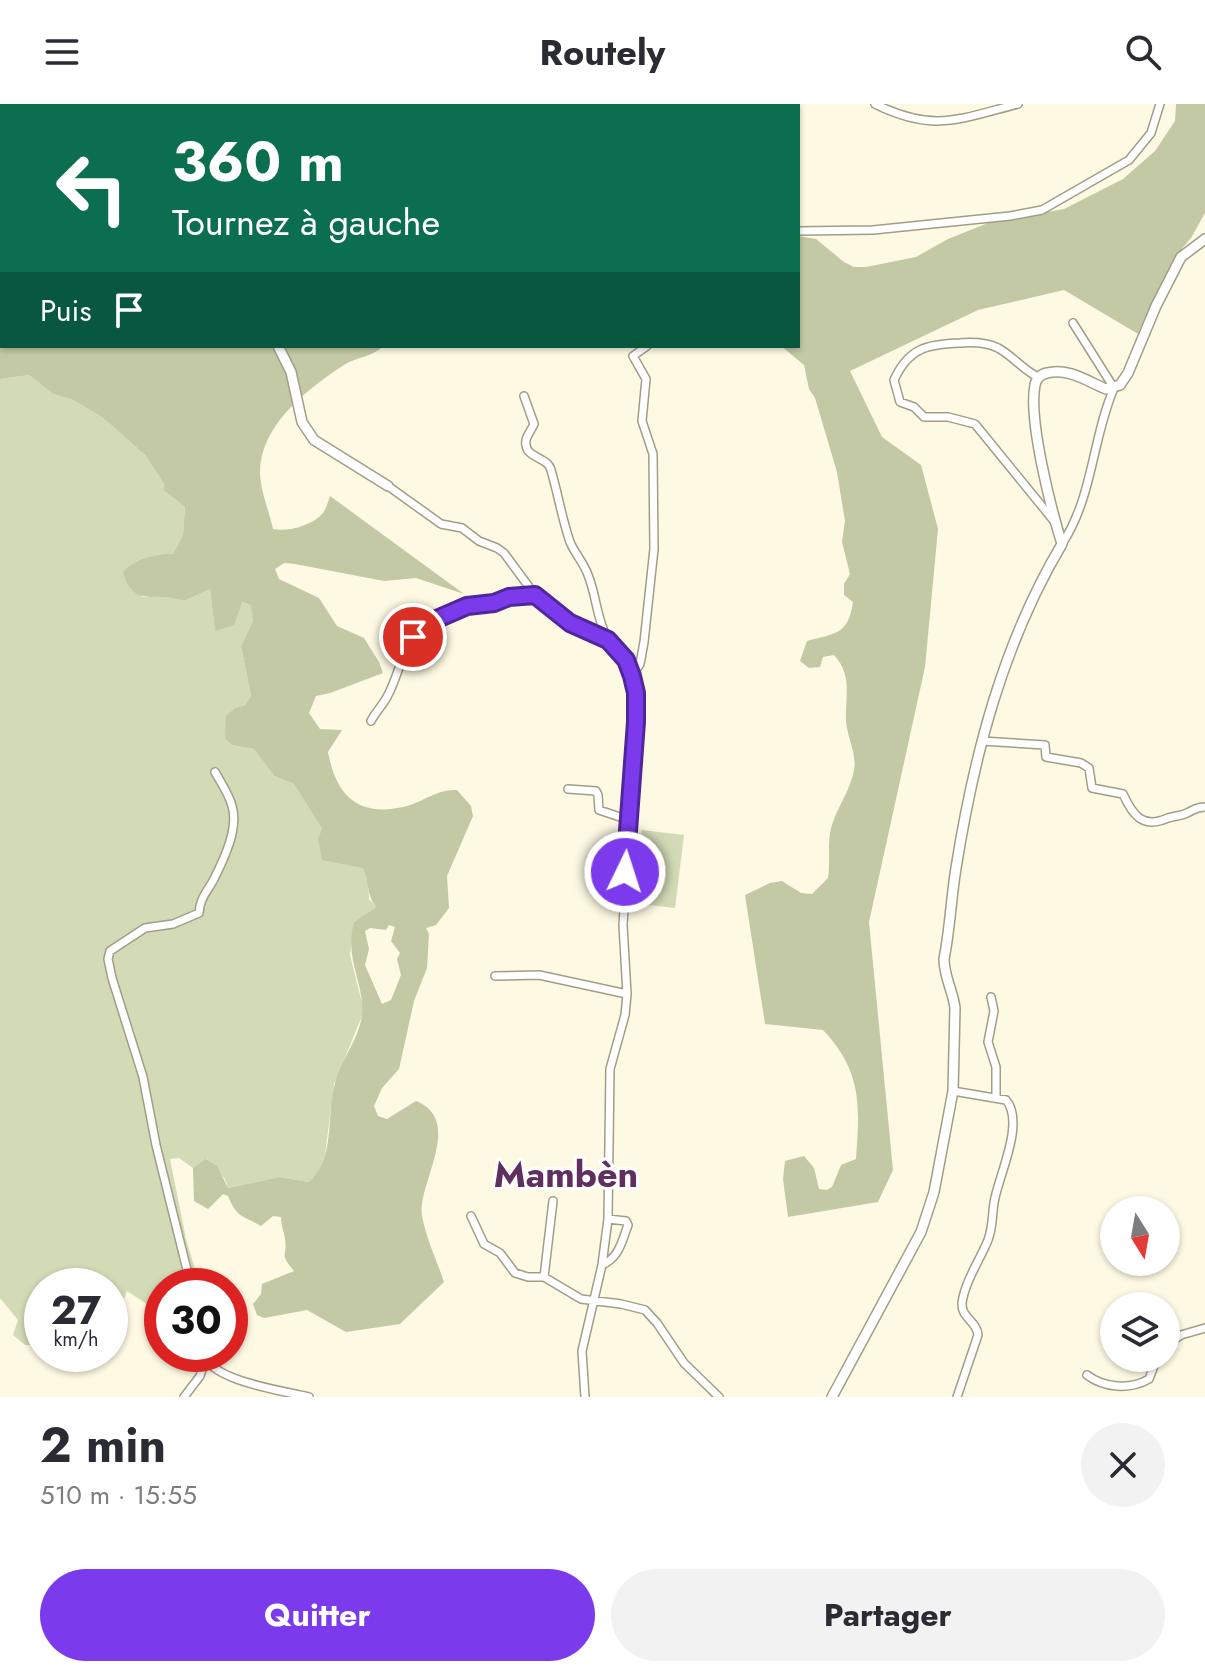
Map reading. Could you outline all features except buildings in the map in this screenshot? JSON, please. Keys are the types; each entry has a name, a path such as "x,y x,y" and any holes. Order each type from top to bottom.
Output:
{"street":[{"path":"875,104 909,117 946,121 963,120 1018,104"},
{"path":"800,231 873,230 1042,210 1129,160 1151,133 1160,104"},
{"path":"832,1397 921,1232 941,1161 953,1091 955,1008 954,996 944,971 944,959 960,847 996,688 1043,575 1077,518 1104,413 1114,388 1128,373 1181,257 1204,238"},
{"path":"1073,323 1114,388"},
{"path":"1038,377 992,345 939,342 930,344 903,364 894,380 900,402 914,407 924,417 948,417 975,424 1055,522"},
{"path":"279,348 291,372 302,422 314,440 388,486 441,524 462,528 504,553 535,595 570,623 608,640"},
{"path":"632,676 640,664 644,642 654,549 653,454 642,421 646,379 633,356 644,348"},
{"path":"1062,544 1035,414 1035,385 1038,377 1058,372 1072,374 1106,389 1114,388"},
{"path":"524,396 534,424 526,439 527,447 530,454 547,461 551,467 571,544 589,576 598,621 608,640 626,660 636,693 623,925 627,994 625,1015 610,1069 608,1219 602,1265 582,1351 585,1397"},
{"path":"371,721 389,694 398,666 419,630 443,615 467,606 535,595"},
{"path":"982,741 1045,745 1046,757 1081,763 1089,768 1092,788 1123,794 1128,807 1145,822 1161,822 1189,813 1194,808 1205,807"},
{"path":"187,1268 156,1145 143,1077 118,1004 108,959 110,951 145,928 173,924 199,913 200,902 224,857 234,820 231,802 215,772"},
{"path":"568,789 596,791 599,810 629,820"},
{"path":"495,976 539,975 627,994"},
{"path":"991,997 994,1011 988,1042 996,1067 996,1098"},
{"path":"953,1091 1006,1100 1012,1111 1010,1152 993,1204 990,1234 964,1296 964,1315 977,1327 978,1335 957,1397"},
{"path":"544,1277 553,1201"},
{"path":"471,1216 484,1244 500,1253 515,1273 544,1277 581,1299 645,1310 684,1363 719,1397"},
{"path":"602,1265 610,1262 617,1253 628,1225 626,1221 608,1219"},
{"path":"1180,1336 1205,1328"},
{"path":"184,1397 201,1372"},
{"path":"224,1372 229,1376 305,1396"},
{"path":"1087,1375 1110,1385 1145,1382 1153,1372"}],"green space":[{"path":"1176,104 1205,104 1205,213 1191,238 1174,258 1139,331 1150,341 1064,290 978,310 850,371 882,437 921,465 938,529 925,667 869,922 893,1170 878,1202 788,1217 783,1179 785,1161 804,1156 814,1168 819,1189 827,1190 832,1187 841,1165 856,1159 858,1122 852,1075 836,1045 823,1030 765,1024 745,895 782,881 801,893 812,894 828,878 831,829 855,764 846,721 846,679 840,663 834,655 823,657 820,667 809,668 800,661 807,641 833,634 844,627 853,602 844,595 844,584 850,574 842,542 845,521 837,472 804,365 783,348 800,348 800,236 816,239 854,267 916,257 948,239 988,223 1064,209 1123,179 1155,151 1175,121"},
{"path":"0,348 380,348 349,362 288,410 268,440 260,474 273,529 292,529 312,522 323,512 330,496 464,594 416,578 384,581 284,563 275,569 279,579 319,598 337,626 364,638 383,673 316,696 309,713 320,729 342,730 328,752 343,791 361,805 387,809 457,790 471,806 473,816 447,876 449,908 436,925 426,928 429,934 427,968 414,1001 399,1069 382,1088 374,1106 378,1116 387,1119 416,1101 430,1110 437,1123 436,1154 422,1202 422,1216 444,1282 400,1324 346,1332 307,1310 264,1318 257,1315 253,1304 261,1294 262,1284 294,1271 285,1257 281,1217 273,1216 261,1226 241,1215 228,1196 223,1194 208,1209 194,1201 193,1168 206,1159 217,1166 228,1188 279,1177 309,1182 318,1172 327,1149 335,1083 361,1023 362,1002 351,948 352,935 354,922 376,907 363,868 322,860 318,839 322,829 294,784 274,776 254,749 232,745 225,738 226,716 235,708 245,705 251,696 241,646 253,621 251,605 242,602 234,625 215,631 210,589 184,601 139,595 128,584 123,572 133,564 146,558 173,554 183,535 185,507 163,490 164,484 145,455 102,417 73,400 53,394 29,375 0,379","holes":["389,925 395,927 391,941 400,953 397,959 401,975 391,1000 382,1004 365,965 369,949 365,931 370,928 386,930"]},
{"path":"29,375 53,394 73,400 102,417 145,455 164,484 163,490 185,507 183,535 141,597 169,595 184,601 210,589 215,630 241,602 252,605 253,621 241,646 251,696 245,705 235,708 232,745 254,749 274,776 294,784 322,829 364,868 369,899 376,907 354,922 350,955 362,1003 362,1016 334,1084 325,1155 319,1174 309,1182 279,1177 228,1188 225,1179 207,1159 193,1168 179,1158 170,1159 195,1268 144,1268 144,1302 128,1292 128,1268 24,1268 24,1344 13,1335 18,1320 0,1298 0,379"},
{"path":"642,830 684,835 675,908 633,903"}],"district":[{"name":"Mambèn","path":"566,1174"}],"route":[{"path":"413,637 430,622 467,606 535,595 570,623 608,640 626,660 636,693 625,872"}]}
